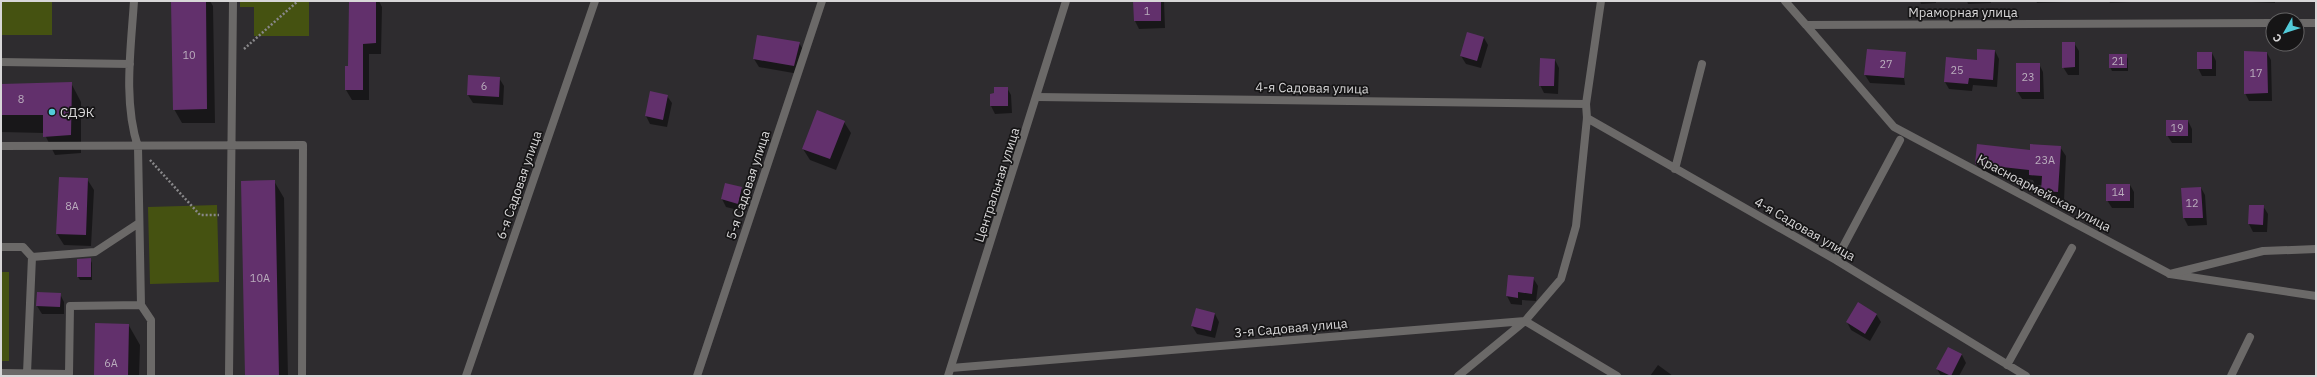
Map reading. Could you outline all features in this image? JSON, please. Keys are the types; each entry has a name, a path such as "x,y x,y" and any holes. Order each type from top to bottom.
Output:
{"street":[{"path":"134,1 130,64 131,125 138,147 141,305 151,320 151,376"},
{"path":"229,376 233,1"},
{"name":"6-я Садовая улица","path":"466,376 595,1"},
{"name":"5-я Садовая улица","path":"697,376 822,1"},
{"name":"Центральная улица","path":"950,372 1066,1"},
{"path":"1458,376 1525,321 1561,279 1576,226 1587,118 1586,104 1601,1"},
{"path":"1785,1 1806,25"},
{"name":"Мраморная улица","path":"1806,25 2265,23"},
{"path":"2305,23 2316,23"},
{"name":"Красноармейская улица","path":"1806,25 1894,127 2170,274 2316,296"},
{"path":"1,62 130,64"},
{"path":"1675,169 1702,64"},
{"name":"4-я Садовая улица","path":"1037,97 1586,104"},
{"name":"4-я Садовая улица","path":"1587,118 1836,260 2026,376"},
{"path":"1836,260 1900,140"},
{"path":"1,146 138,147 303,145 302,376"},
{"path":"32,257 95,252 139,223"},
{"path":"1,247 23,247 32,257 27,373"},
{"path":"2007,365 2072,248"},
{"path":"2170,274 2263,251 2316,249"},
{"path":"1,373 69,374 70,306 141,305"},
{"path":"1525,321 1618,376"},
{"name":"3-я Садовая улица","path":"950,372 1525,321"},
{"path":"2231,376 2250,337"}],"path":[{"path":"233,59 298,1"},
{"path":"138,147 200,215 231,215"}],"green space":[{"path":"1,1 52,1 52,35 1,35"},
{"path":"240,1 309,1 309,36 254,36 254,7 240,7"},
{"path":"217,205 219,282 150,284 148,207"},
{"path":"1,272 9,272 9,361 1,361"}],"building":[{"path":"171,1 206,1 207,109 173,110"},
{"path":"349,1 376,1 376,43 363,44 363,90 345,90 345,66 348,66"},
{"path":"1133,1 1161,1 1161,21 1134,21"},
{"path":"1467,32 1484,37 1477,61 1460,56"},
{"path":"757,35 800,42 794,66 753,59"},
{"path":"2062,42 2075,42 2075,67 2062,68"},
{"path":"1867,49 1906,52 1904,78 1864,75"},
{"path":"1977,49 1995,50 1993,80 1969,78 1968,84 1944,82 1946,57 1977,60"},
{"path":"2244,51 2267,52 2268,93 2244,94"},
{"path":"2197,52 2212,52 2212,69 2197,69"},
{"path":"2109,54 2127,54 2127,68 2109,68"},
{"path":"1540,58 1555,59 1554,86 1539,86"},
{"path":"2016,63 2040,63 2040,92 2016,92"},
{"path":"468,75 500,77 499,97 467,95"},
{"path":"72,82 71,135 43,137 43,115 1,115 1,84"},
{"path":"994,87 1008,87 1008,106 990,106 990,94 994,93"},
{"path":"650,91 668,95 663,120 645,116"},
{"path":"817,110 845,121 830,159 802,149"},
{"path":"2166,120 2188,120 2188,136 2166,136"},
{"path":"1977,144 2030,150 2030,144 2061,146 2058,192 2041,191 2042,176 2029,175 2029,170 1975,164"},
{"path":"59,177 88,178 86,235 56,234"},
{"path":"275,180 279,376 245,376 241,181"},
{"path":"725,183 742,187 738,204 721,199"},
{"path":"2106,184 2130,184 2130,201 2106,201"},
{"path":"2201,187 2203,218 2183,218 2181,188"},
{"path":"2249,205 2264,205 2263,225 2248,224"},
{"path":"91,258 91,277 77,277 77,259"},
{"path":"1508,275 1534,277 1532,294 1518,292 1518,298 1506,296"},
{"path":"37,292 61,293 60,307 36,306"},
{"path":"1858,302 1877,314 1865,334 1846,322"},
{"path":"1196,308 1215,313 1211,331 1191,326"},
{"path":"95,323 129,324 128,376 94,376"},
{"path":"1948,347 1962,354 1951,376 1936,369"}],"place":[{"name":"СДЭК","path":"52,112"}]}
